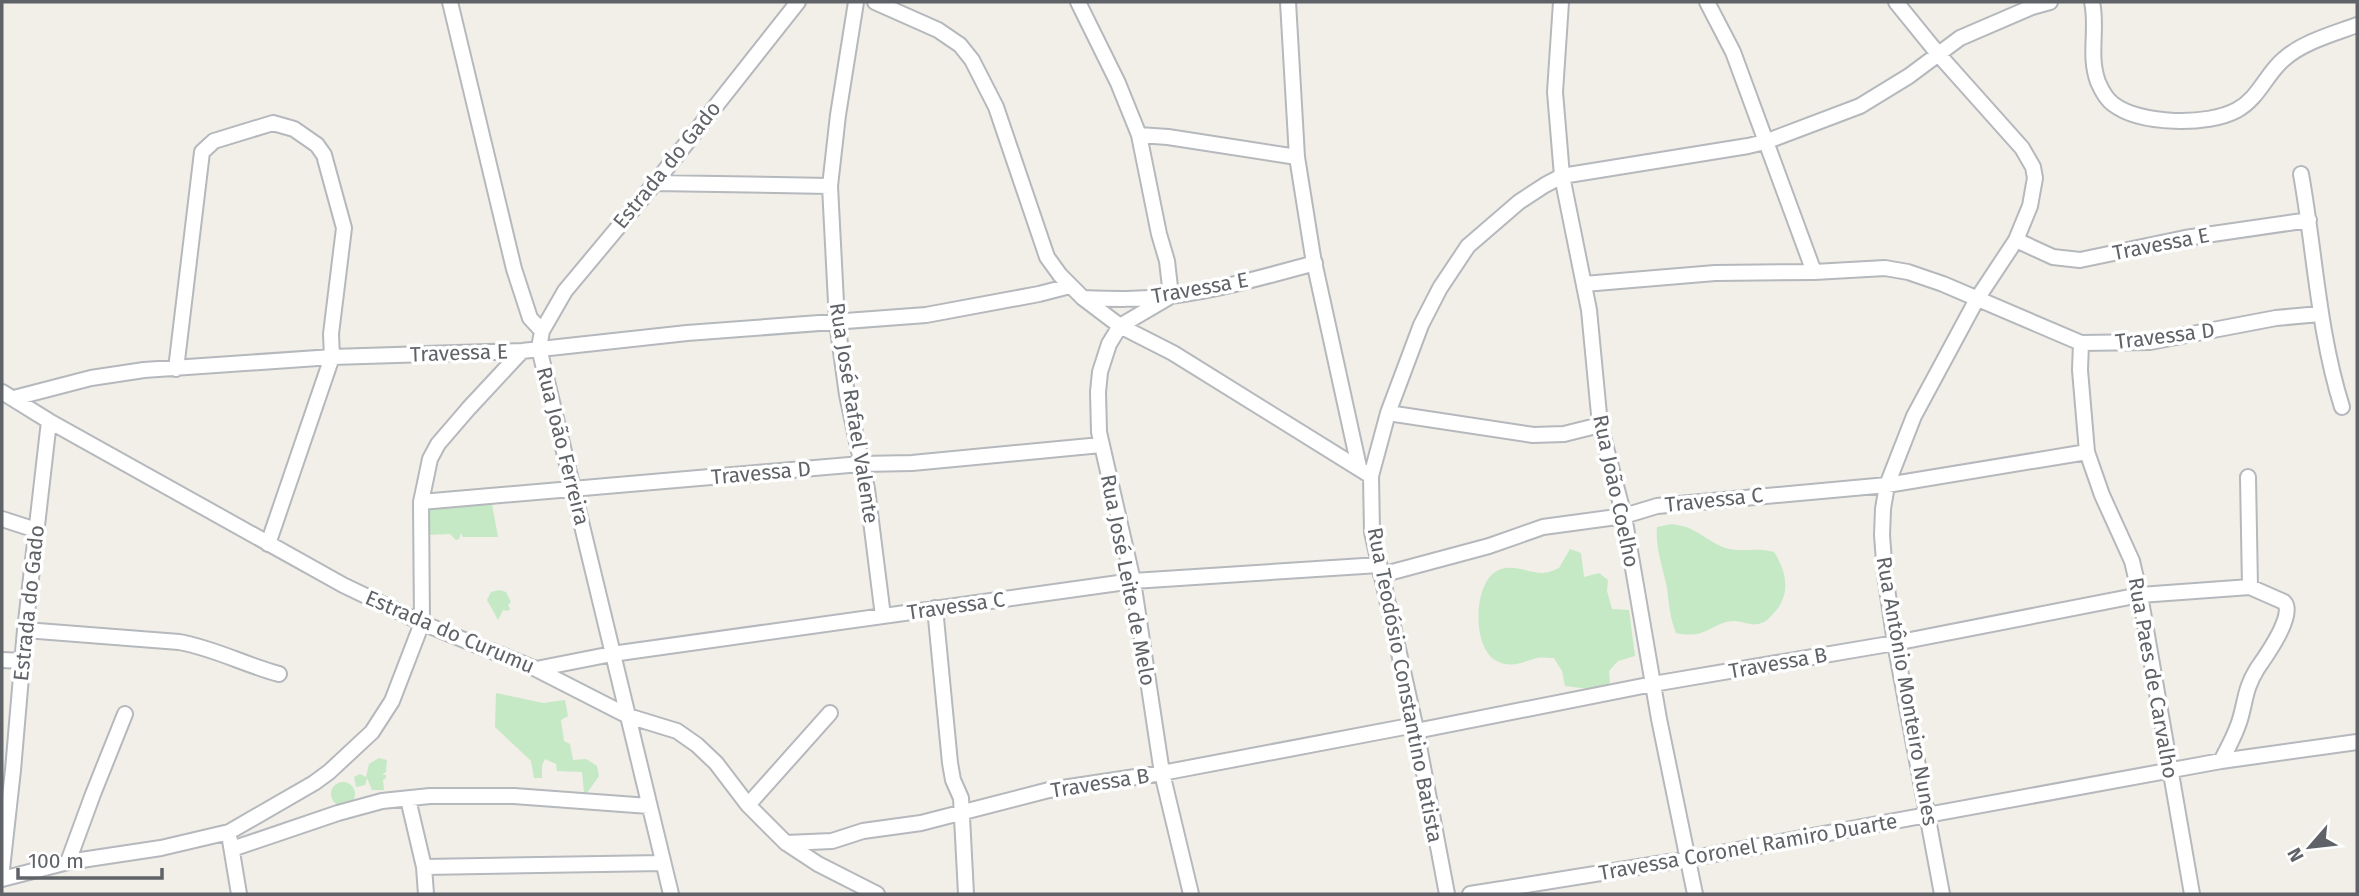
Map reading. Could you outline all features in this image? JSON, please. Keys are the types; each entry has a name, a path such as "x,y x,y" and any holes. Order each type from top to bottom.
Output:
{"street":[{"path":"450,2 513,269 530,317 541,331"},
{"name":"Estrada do Gado","path":"541,331 565,291 655,183 798,2"},
{"name":"Rua José Rafael Valente","path":"856,2 830,186 837,321 847,395 867,489 883,616"},
{"path":"875,2 938,30 960,45 972,60 996,107 1047,257 1070,286 1120,326 1173,353 1230,391 1365,472 1421,325 1440,288 1468,246 1519,202 1562,176 1765,142 1860,106 1939,55 1960,38 2023,10 2050,2"},
{"path":"1078,2 1118,83 1139,135 1167,261 1171,296 1120,326"},
{"name":"Rua Teodósio Constantino Batista","path":"1288,2 1297,157 1315,264 1365,472 1372,532 1415,728 1447,894"},
{"name":"Rua João Coelho","path":"1561,2 1555,92 1562,176 1589,310 1600,425 1624,516 1653,684 1695,894"},
{"path":"1707,2 1733,52 1814,272"},
{"name":"Rua Antônio Monteiro Nunes","path":"1896,2 2022,148 2033,167 2034,189 2016,240 1976,299 1914,416 1887,485 1882,535 1885,575 1895,643 1942,894"},
{"path":"2092,2 2095,69 2106,97 2113,104 2131,113 2188,122 2214,119 2239,109 2255,96 2278,64 2293,52 2357,25"},
{"path":"176,369 202,152 210,143 264,125 280,124 294,129 317,145 329,167 344,228 331,334 332,357 268,544"},
{"path":"1139,135 1179,138 1297,157"},
{"path":"2301,174 2320,314 2343,407"},
{"path":"655,183 830,186"},
{"name":"Travessa E","path":"2016,240 2053,257 2080,260 2185,238 2309,220"},
{"name":"Travessa E","path":"1083,298 1120,300 1171,296 1315,264"},
{"name":"Travessa D","path":"1584,284 1716,273 1814,272 1866,268 1908,272 2081,344 2150,342 2268,320 2320,314"},
{"name":"Travessa E","path":"8,395 144,370 332,357 522,351 687,333 926,315 1070,286"},
{"name":"Rua José Leite de Melo","path":"1120,326 1109,344 1100,372 1098,392 1101,444 1133,581 1162,773 1191,894"},
{"name":"Rua João Ferreira","path":"541,331 539,348 671,894"},
{"name":"Rua Paes de Carvalho","path":"2081,344 2080,370 2087,452 2102,495 2132,561 2192,894"},
{"path":"2,879 68,863 161,848 229,832 314,783 372,732 392,701 422,623 421,502 430,459 438,444 522,351"},
{"name":"Estrada do Curumu","path":"8,395 49,421 343,585 422,623 536,669 628,716 664,726 688,738 716,763 748,805 786,843 818,864 877,894"},
{"path":"1388,413 1533,435 1564,433 1600,425"},
{"name":"Estrada do Gado","path":"2,869 49,421"},
{"name":"Travessa D","path":"421,502 861,464 912,463 1101,444"},
{"name":"Travessa C","path":"536,669 612,654 1133,581 1380,570 1477,549 1543,527 1624,516 1657,506 1688,501 1887,485 2087,452"},
{"path":"2221,761 2236,730 2249,682 2278,636 2288,610 2284,602 2250,587 2248,477"},
{"path":"2,519 36,530"},
{"name":"Travessa B","path":"786,843 832,841 863,831 921,823 1049,790 1162,773 1895,643 2140,595 2250,587"},
{"path":"935,608 950,763 953,780 961,798 966,894"},
{"path":"25,631 179,642 200,646 279,674"},
{"path":"2,660 23,662"},
{"path":"748,805 830,713"},
{"path":"68,863 125,714"},
{"name":"Travessa Coronel Ramiro Duarte","path":"1470,894 1688,859 2221,761 2357,742"},
{"path":"232,849 382,801 430,796 514,796 649,806"},
{"path":"408,799 424,867 426,894"},
{"path":"229,832 239,894"},
{"path":"424,867 663,863"}],"green space":[{"path":"492,504 498,537 463,537 461,533 456,540 450,534 426,535 425,506"},
{"path":"1672,524 1689,528 1729,549 1774,552 1782,567 1785,591 1774,613 1765,622 1757,624 1734,621 1720,624 1702,633 1676,633 1657,535 1657,527"},
{"path":"1570,549 1581,553 1584,577 1599,573 1608,580 1607,591 1612,609 1629,610 1635,656 1618,661 1609,671 1610,683 1597,690 1565,686 1562,671 1554,658 1511,664 1495,660 1482,642 1479,629 1483,590 1495,572 1513,568 1537,573 1549,572 1559,568"},
{"path":"491,592 506,592 511,602 508,605 510,609 503,610 498,620 487,600"},
{"path":"496,693 543,703 565,700 568,716 561,720 564,741 570,744 573,760 586,759 597,766 599,776 587,793 584,792 582,772 557,771 556,764 545,759 542,778 534,778 531,761 495,727"},
{"path":"379,758 387,760 386,772 382,775 386,775 383,780 384,790 372,790 367,778 365,785 356,787 354,777 360,774 366,777 369,764"},
{"path":"338,782 348,782 355,789 355,799 348,806 338,806 331,799 331,789"}]}
